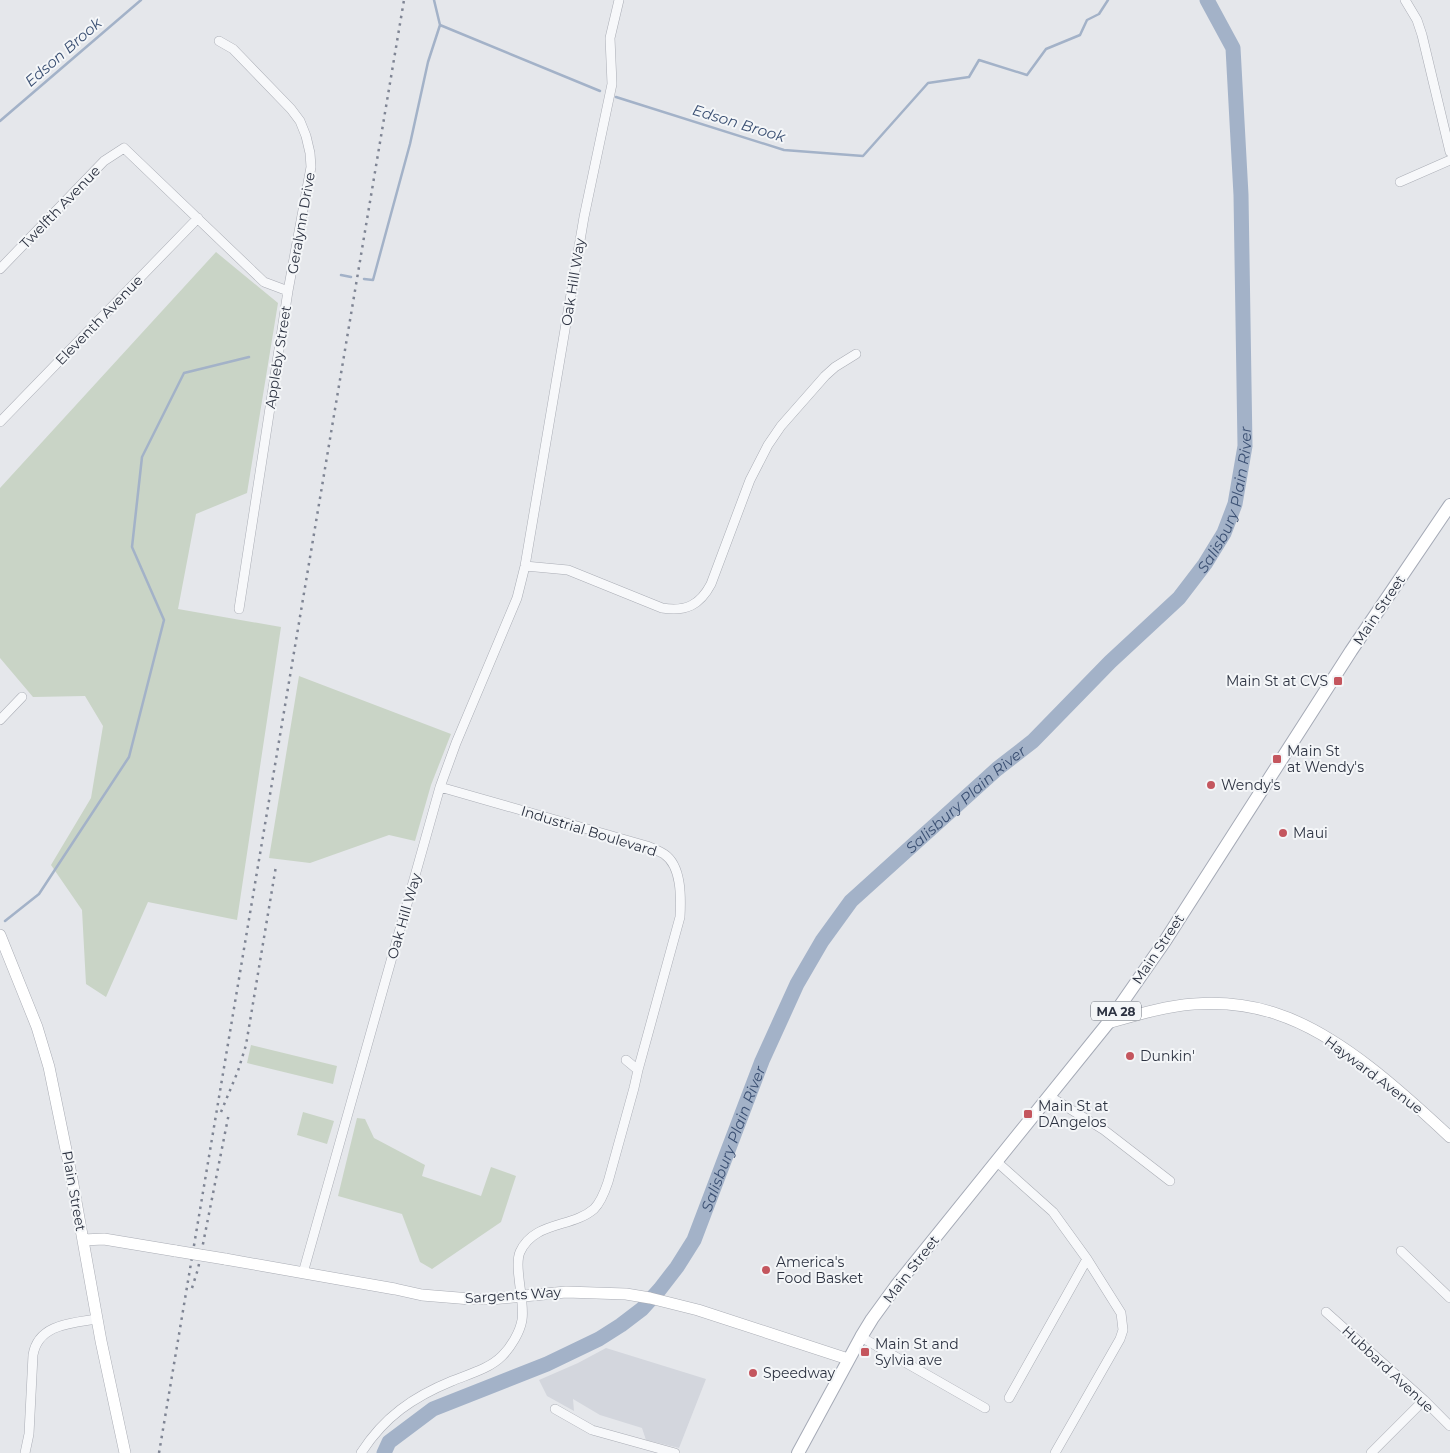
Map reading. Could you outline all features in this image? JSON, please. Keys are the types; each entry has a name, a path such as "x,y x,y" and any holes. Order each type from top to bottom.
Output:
{"main road":[{"name":"Main Street","path":"798,1453 848,1359 872,1319 896,1286 1123,1002 1361,636 1450,505"},
{"name":"Plain Street","path":"0,935 35,1020 46,1054 125,1453"},
{"path":"1123,1002 1134,1011 1145,1013"},
{"name":"Hayward Avenue","path":"1108,1022 1194,1004 1246,1006 1277,1014 1302,1024 1322,1035 1363,1063 1419,1108 1450,1137"},
{"name":"Sargents Way","path":"83,1240 104,1238 422,1295 471,1300 566,1292 626,1294 673,1303 848,1359"}],"street":[{"name":"Oak Hill Way","path":"303,1273 440,787 456,743 517,598 525,566 584,217 612,84 610,38 619,0"},
{"path":"1404,0 1417,20 1422,35 1450,152"},
{"name":"Geralynn Drive","path":"219,41 233,49 275,91 300,121 306,136 311,167 288,291"},
{"name":"Appleby Street","path":"124,148 264,282 288,291 239,609"},
{"name":"Twelfth Avenue","path":"0,269 104,161 124,148"},
{"path":"1400,182 1450,160"},
{"name":"Eleventh Avenue","path":"0,422 198,218"},
{"path":"525,566 568,570 662,608 684,609 696,603 705,595 711,584 750,480 768,445 797,407 826,376 835,367 856,354"},
{"path":"0,720 22,697"},
{"name":"Industrial Boulevard","path":"361,1453 379,1429 403,1407 432,1390 482,1369 502,1356 518,1333 522,1319 518,1266 520,1252 528,1241 539,1232 550,1226 581,1217 595,1208 602,1197 611,1172 680,917 681,894 676,870 666,855 647,846 440,787"},
{"path":"626,1060 638,1070"},
{"path":"1049,1096 1104,1130 1170,1181"},
{"path":"997,1162 1053,1212 1121,1313 1123,1330 1120,1339 1055,1453"},
{"path":"1401,1251 1450,1298"},
{"path":"1009,1398 1087,1260"},
{"name":"Hubbard Avenue","path":"1326,1312 1424,1400 1450,1426"},
{"path":"25,1453 29,1434 33,1355 37,1342 42,1335 58,1327 97,1319"},
{"path":"861,1337 986,1408"},
{"path":"1371,1453 1424,1400"},
{"path":"555,1409 592,1430 660,1451 675,1453"}],"shaded area":[{"path":"606,1348 706,1379 679,1448 646,1440 642,1428 600,1415 573,1399 574,1411 547,1396 539,1380"}],"green space":[{"path":"216,252 278,303 247,493 196,514 178,609 281,627 237,920 148,902 106,997 86,984 82,910 51,865 91,798 103,726 85,696 33,697 0,658 0,488"},
{"path":"299,676 451,734 431,785 415,841 389,835 310,863 269,858"},
{"path":"251,1045 337,1066 333,1084 247,1063"},
{"path":"303,1112 334,1121 327,1144 297,1135"},
{"path":"357,1118 365,1119 374,1138 425,1165 422,1176 481,1196 491,1167 516,1176 501,1222 432,1269 420,1262 402,1214 338,1196"}],"waterway":[{"name":"Edson Brook","path":"0,121 141,0"},
{"name":"Edson Brook","path":"434,0 440,25 600,91"},
{"name":"Edson Brook","path":"616,97 784,150 863,156 928,83 969,77 979,60 1027,75 1046,49 1080,35 1087,20 1099,14 1108,0"},
{"name":"Salisbury Plain River","path":"384,1453 389,1442 433,1409 547,1364 599,1339 642,1309 677,1267 694,1240 762,1061 797,984 822,941 851,901 997,769 1033,741 1110,662 1179,598 1205,564 1224,533 1235,504 1245,446 1241,195 1233,48 1207,0"},
{"path":"364,279 373,280 410,144 428,62 440,25"},
{"path":"341,275 351,277"},
{"path":"5,921 39,894 129,757 164,620 132,547 142,457 184,373 249,357"}],"railway":[{"path":"159,1453 404,0"},
{"path":"221,1112 238,1071 246,1045 276,866"},
{"path":"192,1288 198,1269 229,1113"}],"place":[{"name":"Main St at CVS","path":"1338,681"},
{"name":"Main St at Wendy's","path":"1277,759"},
{"name":"Wendy's","path":"1211,785"},
{"name":"Maui","path":"1283,833"},
{"name":"Dunkin'","path":"1130,1056"},
{"name":"Main St at DAngelos","path":"1028,1114"},
{"name":"America's Food Basket","path":"766,1270"},
{"name":"Main St and Sylvia ave","path":"865,1352"},
{"name":"Speedway","path":"753,1373"}]}
